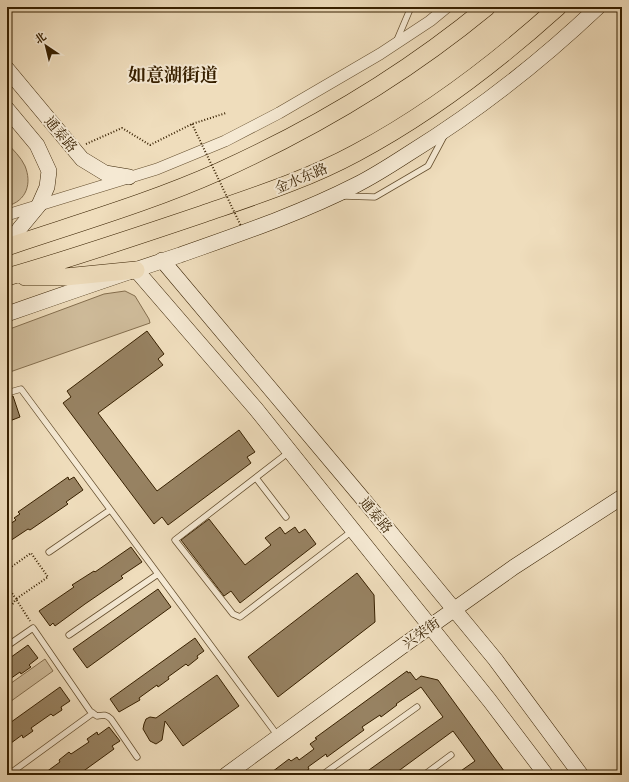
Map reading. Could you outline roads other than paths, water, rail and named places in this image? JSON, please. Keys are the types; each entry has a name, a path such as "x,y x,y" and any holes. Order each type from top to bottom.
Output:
{"main road":[{"path":"7,247 162,194 220,171 255,154 372,90 434,48 487,7"},
{"name":"金水东路","path":"7,277 91,252 301,180 356,153 407,123 467,82 511,48 558,7"},
{"path":"7,277 65,277 136,270"}],"street":[{"path":"7,215 157,169 232,137 279,113 380,54 430,21 447,7"},
{"path":"7,314 240,234 311,206 357,184 386,168 481,106 529,67 598,7"},
{"name":"通泰路","path":"7,69 82,159 105,173 129,177"},
{"name":"通泰路","path":"7,109 37,145 50,171 47,187 39,205 7,247"},
{"name":"通泰路","path":"162,260 495,659 581,775"},
{"name":"通泰路","path":"136,270 256,409 490,701 546,775"},
{"name":"兴荣街","path":"226,775 454,609 622,497"}],"lane":[{"path":"396,44 412,7"},
{"path":"333,196 375,197 428,166 447,129"},
{"path":"7,393 21,389 278,736"},
{"path":"290,451 175,540 233,614 240,617 354,530"},
{"path":"256,478 286,517"},
{"path":"49,552 110,510"},
{"path":"69,635 158,574"},
{"path":"7,646 33,628 90,711 97,716 108,715 137,757"},
{"path":"322,775 417,707"},
{"path":"8,775 93,713"},
{"path":"424,775 451,755"}],"district":[{"name":"如意湖街道","path":"173,75"}]}
